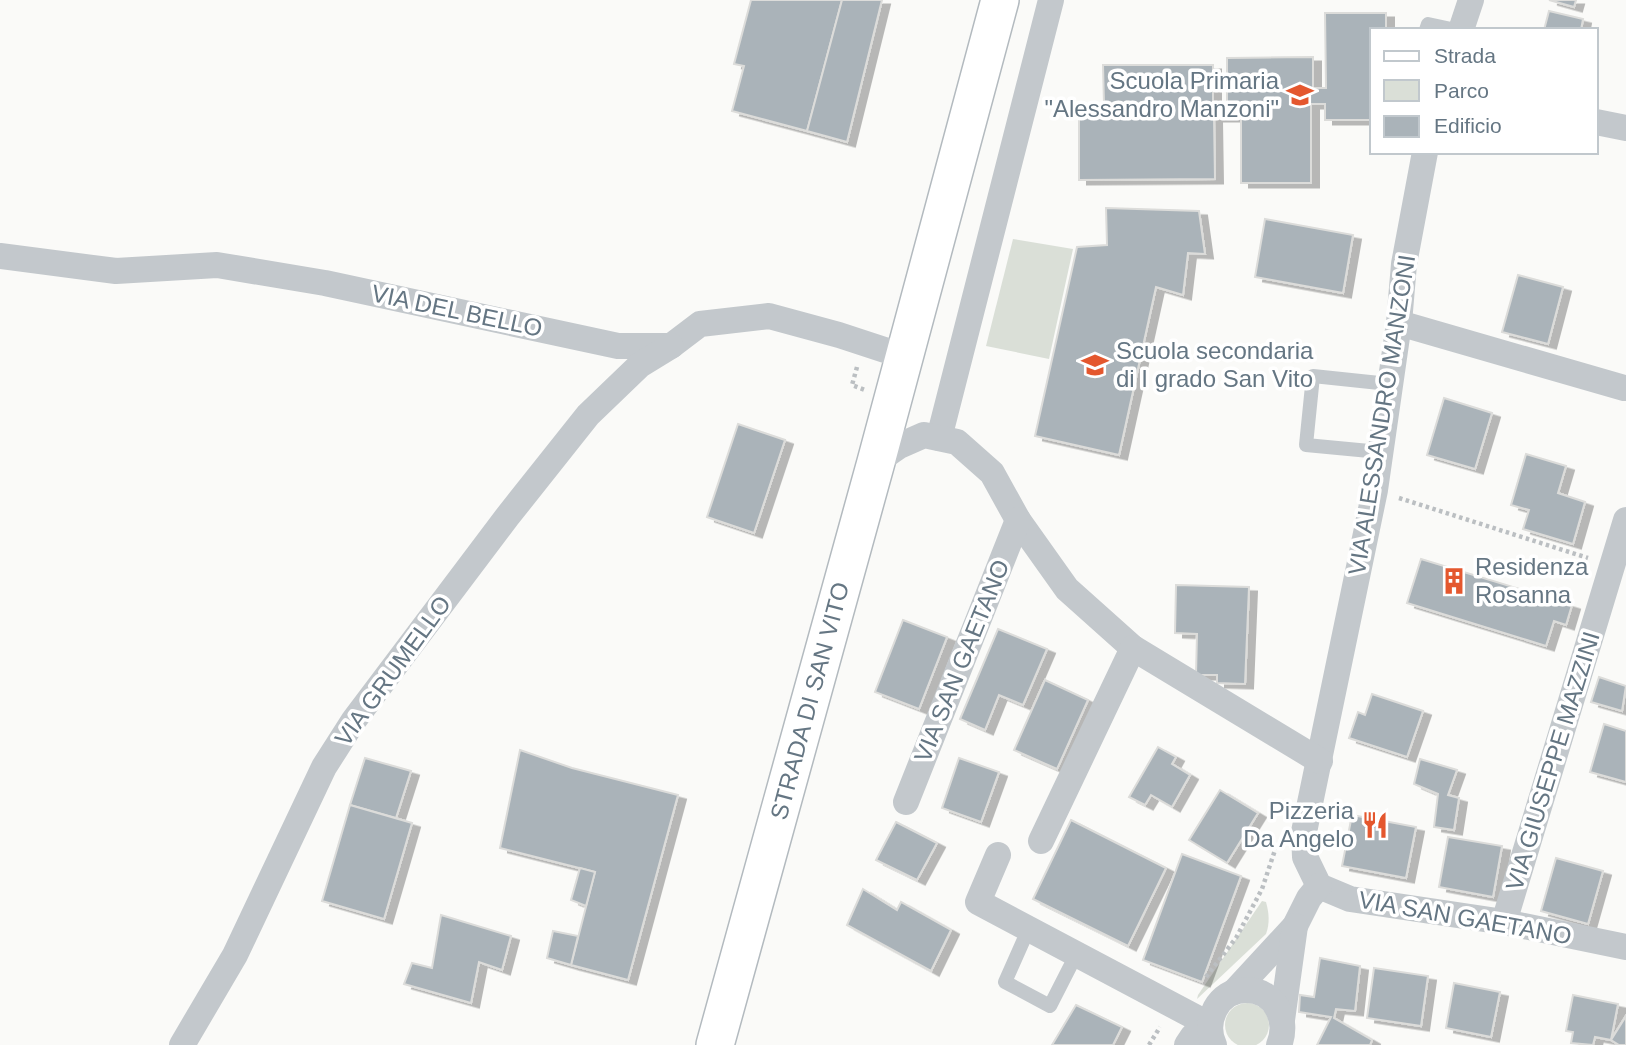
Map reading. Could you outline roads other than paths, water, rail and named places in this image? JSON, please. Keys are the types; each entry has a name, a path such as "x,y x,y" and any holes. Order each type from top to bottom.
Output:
{"main road":[{"name":"STRADA DI SAN VITO","path":"715,1045 876,461 999,0"}],"street":[{"path":"876,461 924,435 939,439 1052,0"},
{"path":"1460,28 1471,0"},
{"path":"1598,122 1626,128"},
{"name":"VIA ALESSANDRO MANZONI","path":"1320,761 1375,490 1399,323 1404,264 1424,154"},
{"name":"VIA DEL BELLO","path":"0,256 116,271 217,265 326,283 618,346 671,346"},
{"path":"671,346 700,324 769,316 903,356"},
{"path":"1399,323 1624,388"},
{"name":"VIA GRUMELLO","path":"182,1045 235,956 324,767 354,720 507,517 588,415 640,365 671,346"},
{"name":"VIA SAN GAETANO","path":"939,439 957,442 992,473 1018,520 1067,589 1133,648 1320,761"},
{"name":"VIA SAN GAETANO","path":"906,802 1018,520"},
{"name":"VIA GIUSEPPE MAZZINI","path":"1504,922 1626,520"},
{"path":"1041,841 1133,648"},
{"path":"1211,1033 1213,1011 1295,926 1309,898 1320,886 1305,857 1304,832 1320,761"},
{"path":"998,855 978,902 1179,1007 1211,1033"},
{"name":"VIA SAN GAETANO","path":"1320,886 1350,899 1504,922 1626,947"},
{"path":"1280,1032 1295,926"},
{"path":"1234,992 1246,990 1270,998 1278,1008 1280,1032"},
{"path":"1187,1045 1193,1037 1211,1033"}],"lane":[{"path":"1427,28 1428,24 1449,28"},
{"path":"1380,452 1306,445 1313,376 1389,384"},
{"path":"1029,928 1005,982 1051,1006 1077,953"}],"place":[{"name":"Scuola Primaria \"Alessandro Manzoni\"","path":"1300,95"},
{"name":"Scuola secondaria di I grado San Vito","path":"1095,365"},
{"name":"Residenza Rosanna","path":"1454,581"},
{"name":"Pizzeria Da Angelo","path":"1375,825"}]}
